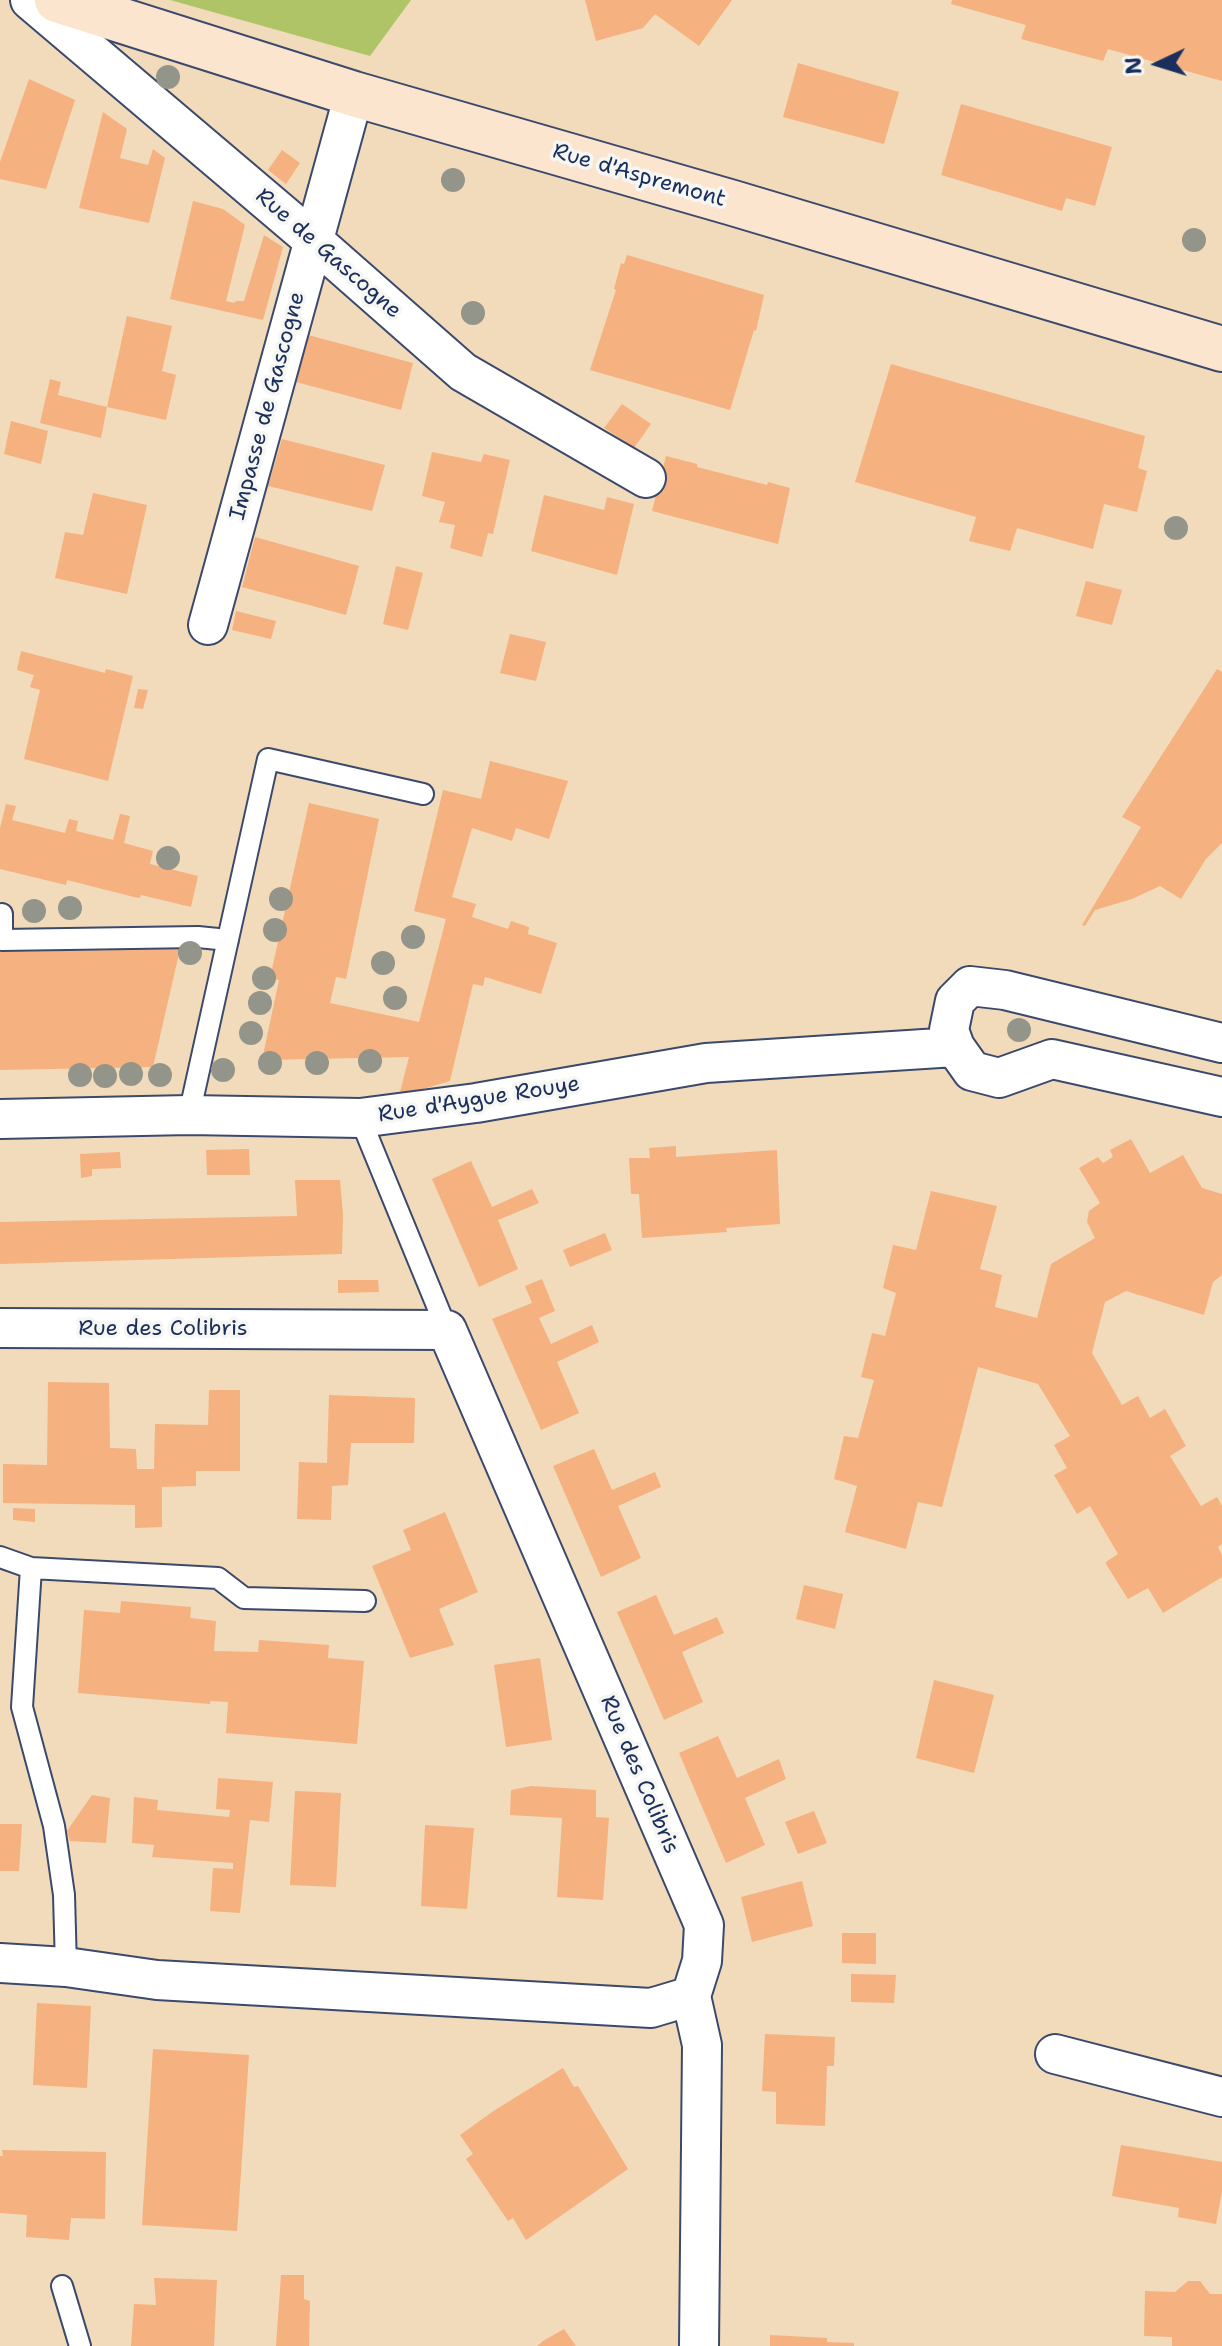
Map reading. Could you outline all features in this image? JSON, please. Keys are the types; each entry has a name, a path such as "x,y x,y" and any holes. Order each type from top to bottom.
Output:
{"main road":[{"name":"Rue d'Aspremont","path":"57,0 354,94 1222,349"}],"street":[{"name":"Rue de Gascogne","path":"30,0 463,372 646,478"},
{"name":"Impasse de Gascogne","path":"208,625 354,94"},
{"path":"1222,1043 1005,990 970,986 955,1001 949,1030 955,1047 972,1071 999,1078 1052,1059 1222,1097"},
{"name":"Rue d'Aygue Rouye","path":"0,1119 189,1115 360,1118 476,1103 706,1063 955,1047"},
{"name":"Rue des Colibris","path":"0,1328 447,1330 704,1925 702,1961 691,1996"},
{"path":"0,1963 66,1967 157,1980 651,2008 691,1996 702,2045 699,2346"},
{"path":"1055,2054 1222,2097"}],"lane":[{"path":"189,1115 268,759 423,794"},
{"path":"2,914 2,940 198,937 228,940"},
{"path":"360,1118 447,1330"},
{"path":"0,1557 31,1568 218,1578 244,1598 365,1601"},
{"path":"31,1568 22,1707 54,1826 64,1895 66,1967"},
{"path":"62,2286 80,2346"}],"green space":[{"path":"170,0 411,0 370,56"}],"building":[{"path":"585,0 732,0 699,46 655,14 643,28 596,41"},
{"path":"952,0 1222,0 1222,81 1108,49 1103,61 1021,39 1026,25 951,4"},
{"path":"798,63 899,92 884,144 783,117"},
{"path":"29,79 75,100 46,189 0,179 0,162"},
{"path":"961,104 1112,147 1095,206 1066,198 1062,211 941,175"},
{"path":"103,112 127,129 120,158 148,165 153,149 165,158 149,223 79,208"},
{"path":"282,150 300,163 286,184 268,170"},
{"path":"193,201 223,209 245,225 226,301 244,301 264,235 283,247 263,320 170,299"},
{"path":"627,255 764,295 756,331 730,410 590,370 616,290 621,263 624,264"},
{"path":"127,316 172,326 162,371 176,375 166,420 107,407"},
{"path":"308,335 413,363 401,410 296,382"},
{"path":"891,364 1145,436 1138,468 1147,471 1137,512 1104,504 1093,549 1017,528 1010,551 969,541 976,517 855,482"},
{"path":"50,379 61,382 58,395 107,407 101,438 40,423"},
{"path":"622,404 651,424 634,448 604,428"},
{"path":"11,421 48,431 41,464 4,454"},
{"path":"282,439 385,465 372,511 268,486"},
{"path":"432,452 481,462 484,454 510,460 493,534 488,533 482,557 450,548 455,525 439,522 445,502 422,496"},
{"path":"666,456 697,464 697,467 790,488 778,544 652,511"},
{"path":"93,493 147,505 127,594 55,578 65,532 83,535"},
{"path":"544,495 604,510 607,497 634,504 617,575 531,551"},
{"path":"255,537 359,566 346,615 242,587"},
{"path":"396,566 423,573 408,630 383,624"},
{"path":"1086,581 1122,590 1112,625 1076,616"},
{"path":"236,611 276,621 271,639 232,630"},
{"path":"510,634 546,642 536,681 500,673"},
{"path":"21,651 105,673 106,669 133,676 108,781 24,759 40,690 30,687 34,675 17,670"},
{"path":"1217,669 1222,672 1222,843 1206,859 1181,899 1160,886 1132,899 1095,910 1085,926 1082,925 1141,827 1122,817"},
{"path":"138,689 148,690 143,709 134,708"},
{"path":"490,761 568,781 549,839 516,828 512,841 472,828 452,897 476,904 472,917 508,929 511,921 529,927 528,934 557,943 541,994 485,977 483,986 473,984 450,1081 399,1096 409,1057 262,1060 279,980 270,978 309,803 379,819 346,979 336,977 330,1003 419,1022 446,919 414,911 443,790 481,799"},
{"path":"6,804 16,806 12,820 65,833 69,819 78,821 76,831 113,840 120,814 130,816 124,843 153,851 150,864 198,876 191,907 67,880 66,885 0,869 0,828"},
{"path":"180,949 153,1067 0,1070 0,952"},
{"path":"1131,1139 1150,1173 1183,1155 1202,1188 1222,1194 1222,1275 1213,1282 1204,1315 1126,1291 1105,1302 1092,1353 1122,1405 1138,1396 1150,1418 1165,1409 1186,1446 1170,1456 1201,1506 1217,1497 1222,1506 1222,1544 1218,1547 1222,1555 1222,1577 1163,1613 1148,1588 1128,1599 1106,1564 1118,1554 1090,1506 1077,1514 1054,1475 1067,1468 1054,1445 1070,1436 1038,1384 978,1367 942,1507 918,1502 906,1549 845,1532 857,1486 834,1479 844,1436 858,1438 874,1380 861,1377 872,1333 885,1336 896,1293 883,1288 893,1245 916,1250 931,1191 997,1206 980,1269 1002,1275 995,1307 1037,1318 1051,1264 1095,1238 1087,1222 1089,1211 1100,1203 1079,1168 1098,1157 1103,1163 1113,1157 1110,1150"},
{"path":"676,1146 676,1157 777,1150 780,1224 726,1228 727,1232 642,1238 639,1194 631,1194 629,1158 650,1158 649,1148"},
{"path":"249,1149 250,1175 207,1175 206,1150"},
{"path":"120,1152 121,1168 92,1169 92,1176 81,1178 80,1154"},
{"path":"471,1161 492,1207 532,1189 539,1203 498,1220 518,1269 479,1287 432,1179"},
{"path":"295,1180 340,1180 342,1254 0,1264 0,1222 297,1216"},
{"path":"605,1233 612,1250 570,1267 563,1250"},
{"path":"542,1279 555,1311 539,1318 551,1344 592,1325 599,1342 557,1362 579,1413 541,1430 492,1319 532,1303 525,1286"},
{"path":"338,1280 378,1280 379,1292 338,1293"},
{"path":"48,1382 109,1383 110,1448 136,1449 137,1469 154,1469 155,1424 208,1425 209,1390 240,1390 240,1471 196,1471 196,1486 162,1487 162,1527 135,1528 135,1505 3,1503 3,1464 47,1465"},
{"path":"329,1395 415,1398 414,1443 351,1443 348,1485 332,1486 331,1520 297,1519 299,1462 327,1463"},
{"path":"594,1449 612,1490 655,1472 661,1487 618,1506 641,1558 601,1577 553,1466"},
{"path":"13,1508 35,1509 35,1522 13,1520"},
{"path":"445,1512 478,1592 439,1609 454,1645 410,1658 372,1566 411,1550 403,1530"},
{"path":"804,1585 843,1594 835,1629 796,1619"},
{"path":"656,1595 674,1635 717,1617 724,1633 682,1652 703,1702 664,1720 617,1612"},
{"path":"121,1601 191,1607 190,1618 216,1621 214,1651 258,1652 259,1640 329,1645 328,1658 364,1661 357,1744 226,1733 228,1702 210,1701 210,1704 78,1693 84,1610 120,1613"},
{"path":"540,1658 552,1740 506,1747 494,1665"},
{"path":"934,1680 994,1695 974,1773 916,1758"},
{"path":"718,1736 737,1778 779,1759 786,1779 745,1798 765,1845 726,1863 679,1753"},
{"path":"218,1778 273,1782 269,1822 250,1820 240,1913 210,1911 213,1868 233,1869 233,1863 152,1857 154,1845 132,1843 134,1797 158,1800 157,1810 229,1817 230,1810 216,1809"},
{"path":"531,1786 596,1790 596,1817 609,1818 603,1900 557,1897 562,1818 510,1815 511,1790"},
{"path":"295,1791 341,1793 336,1887 290,1885"},
{"path":"92,1795 110,1798 106,1843 70,1841 67,1831"},
{"path":"814,1811 827,1843 798,1854 785,1822"},
{"path":"0,1824 22,1824 19,1871 0,1871"},
{"path":"425,1825 474,1828 467,1909 421,1906"},
{"path":"802,1881 813,1926 752,1942 741,1897"},
{"path":"842,1933 876,1933 876,1964 842,1963"},
{"path":"851,1974 896,1975 894,2003 851,2002"},
{"path":"37,2003 91,2006 87,2088 33,2085"},
{"path":"765,2034 835,2037 834,2066 827,2066 825,2126 776,2124 776,2092 762,2091"},
{"path":"153,2049 249,2055 237,2231 142,2225"},
{"path":"563,2068 574,2087 578,2086 628,2169 526,2240 513,2218 508,2221 466,2159 473,2154 460,2135"},
{"path":"1121,2145 1222,2162 1222,2191 1216,2224 1178,2217 1179,2208 1112,2196"},
{"path":"2,2150 106,2152 105,2219 71,2218 69,2240 26,2237 27,2215 0,2213"},
{"path":"281,2275 304,2275 304,2299 310,2301 309,2346 276,2346"},
{"path":"154,2278 217,2280 214,2346 131,2346 134,2304 156,2305"},
{"path":"1188,2281 1200,2281 1210,2294 1222,2294 1222,2346 1172,2346 1172,2337 1144,2336 1145,2291 1175,2292"},
{"path":"564,2329 576,2346 537,2346 543,2341"},
{"path":"770,2335 827,2338 827,2342 854,2343 854,2346 770,2346"}]}
